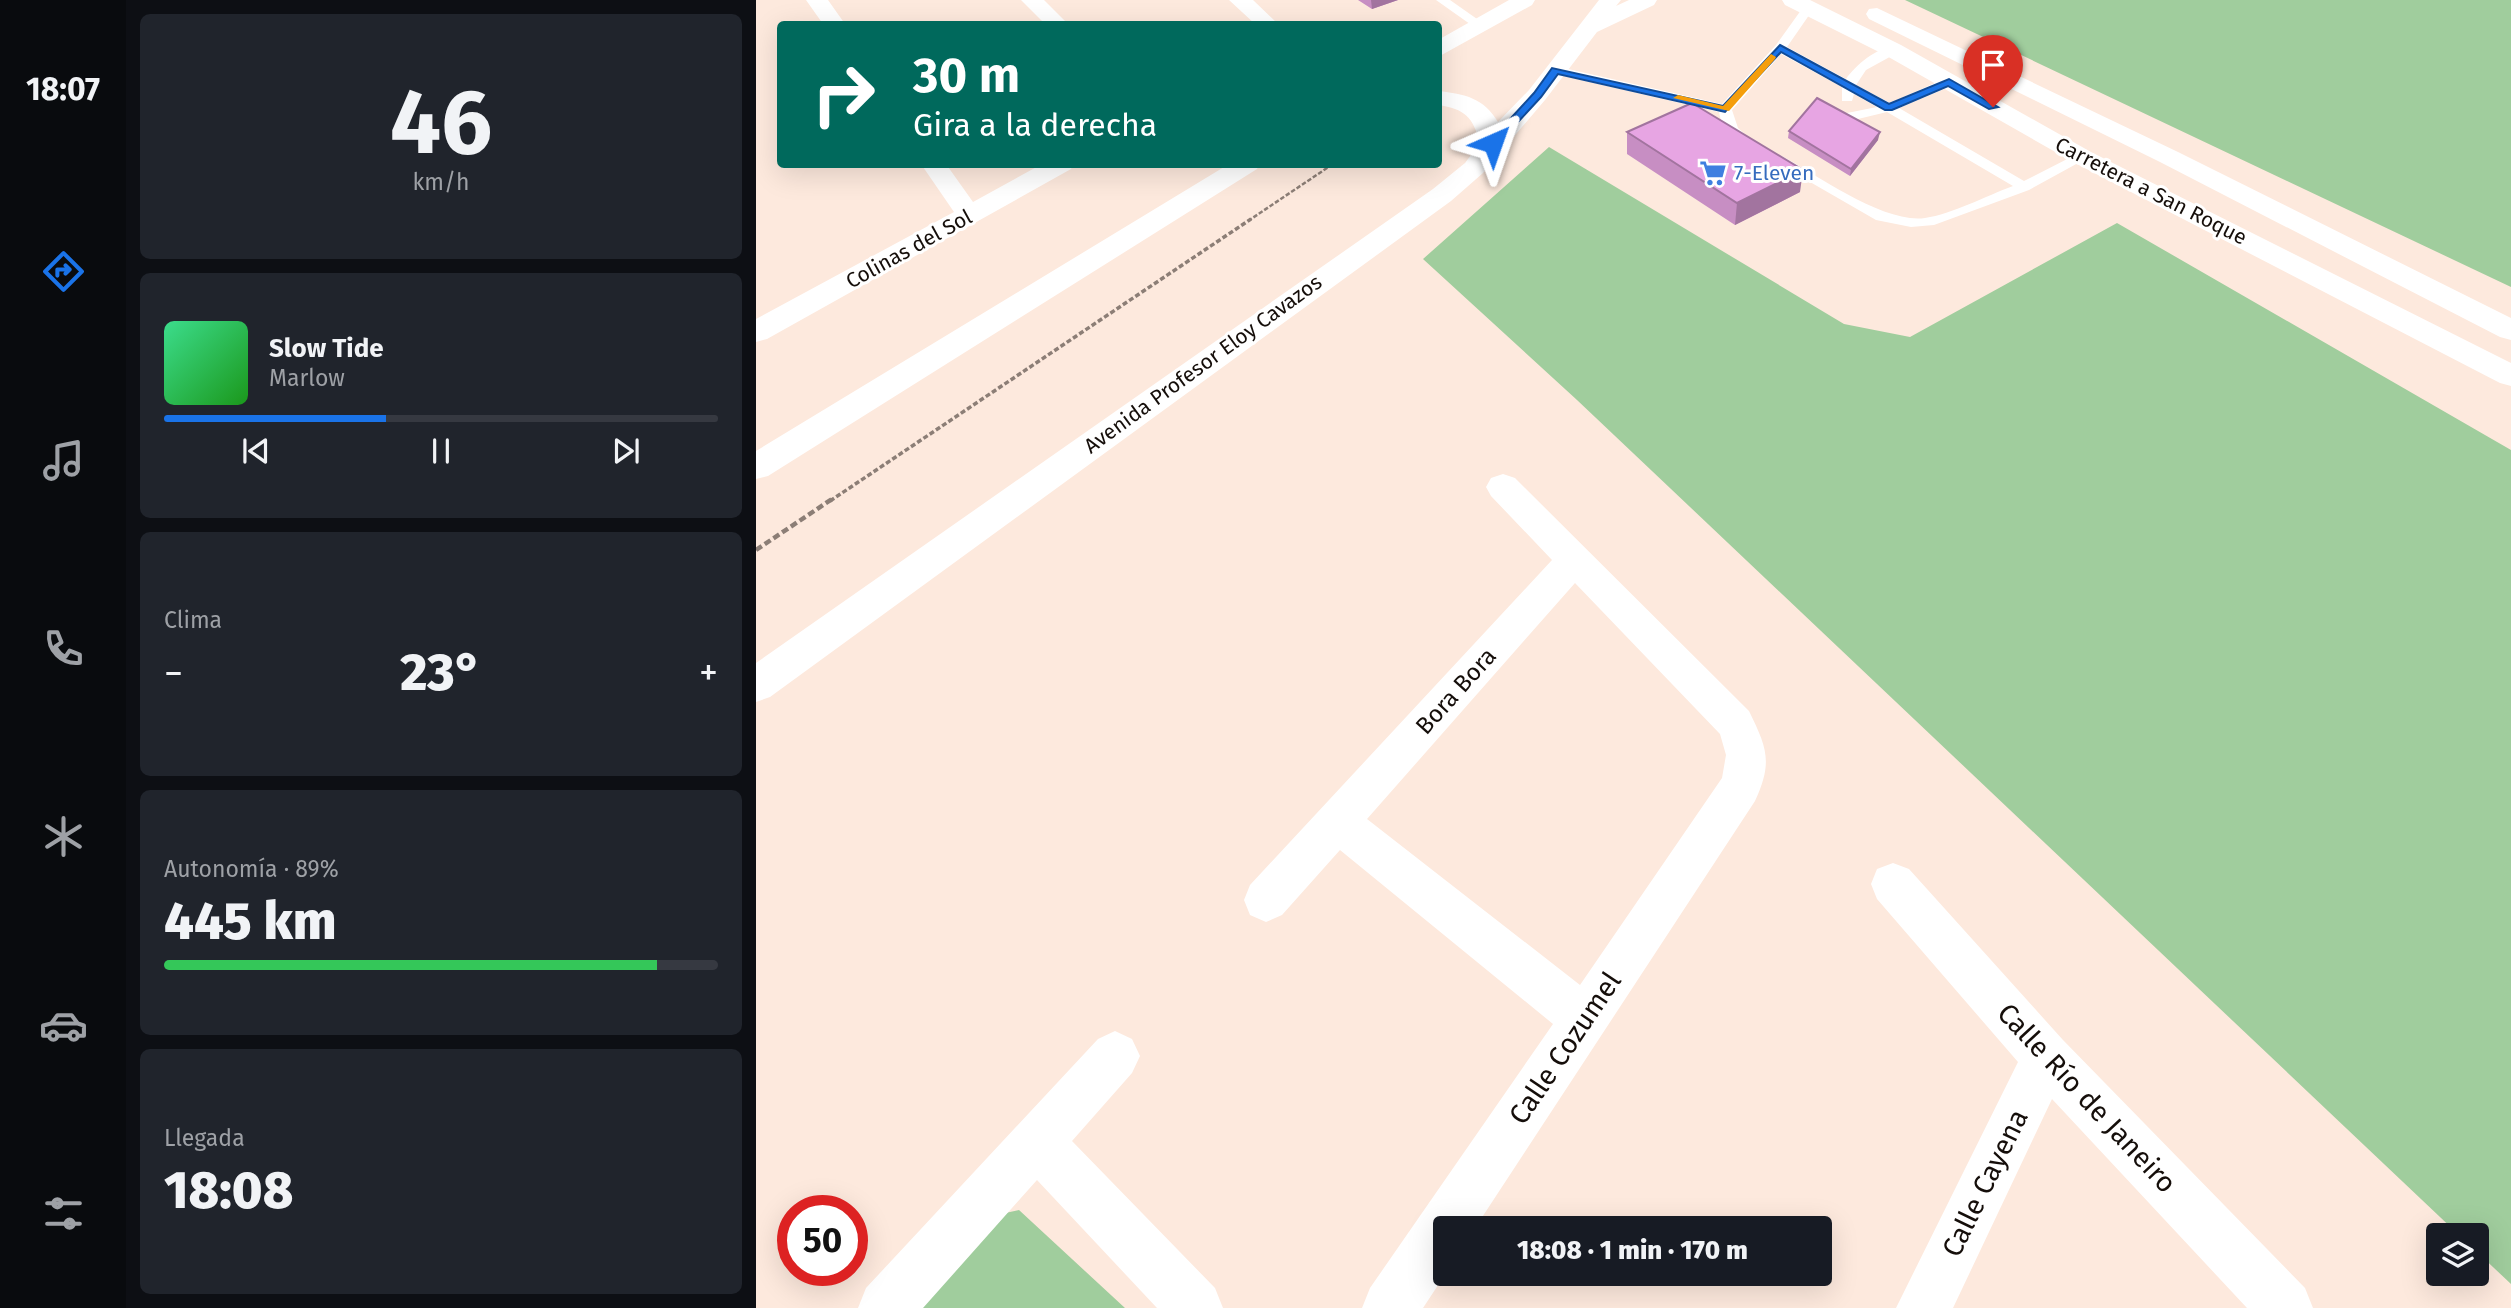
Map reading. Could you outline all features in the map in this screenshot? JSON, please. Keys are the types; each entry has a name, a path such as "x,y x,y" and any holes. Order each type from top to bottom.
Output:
{"main road":[{"path":"817,0 832,21"},
{"path":"1032,0 1054,21"},
{"path":"1240,0 1264,21"},
{"path":"1442,48 1524,0"},
{"name":"Avenida Profesor Eloy Cavazos","path":"756,685 1315,283 1442,195 1474,168 1537,95 1610,0"},
{"path":"1587,30 1646,0"},
{"name":"Carretera a San Roque","path":"1801,4 1893,50 2081,157 2511,376"},
{"name":"Carretera a San Roque","path":"1860,6 2169,157 2511,330"},
{"path":"1442,98 1457,100 1478,110 1487,120 1493,143"},
{"path":"936,168 970,216"},
{"name":"Colinas del Sol","path":"756,332 1055,168"},
{"path":"756,467 1242,168"},
{"path":"1503,487 1574,560"},
{"name":"Calle Cozumel","path":"1390,1308 1740,788 1747,768 1748,751 1735,723 1574,560"},
{"name":"Bora Bora","path":"1266,900 1574,560"},
{"path":"1338,822 1584,1019"},
{"name":"Calle Río de Janeiro","path":"1893,884 2046,1057 2285,1308"},
{"path":"886,1308 1115,1056"},
{"name":"Calle Cayena","path":"1924,1308 2046,1057"},
{"path":"1037,1142 1195,1308"}],"lane":[{"path":"1442,0 1481,26"},
{"path":"1801,4 1780,48 1725,109 1726,119 1741,140 1805,169 1881,217 1910,223 1929,222 2024,187 2081,157"},
{"path":"1780,48 2024,187"},
{"path":"1893,50 1859,69 1850,78 1846,96 1850,120 1889,108 1949,82"},
{"path":"1555,70 1725,109"}],"path":[{"path":"756,550 1327,168"}],"green space":[{"path":"1905,0 2511,0 2511,287"},
{"path":"1549,147 1844,324 1910,337 2117,223 2511,450 2511,1284 2489,1263 2489,1223 2446,1223 1577,400 1423,259"},
{"path":"1019,1210 1125,1308 905,1308 987,1217"}],"building":[{"path":"1817,98 1880,132 1851,169 1789,131"},
{"path":"1692,103 1803,170 1737,203 1627,132"}],"slow traffic":[{"path":"1678,98 1725,109 1771,57"}],"place":[{"name":"7-Eleven","path":"1713,173"}],"route":[{"path":"1493,143 1537,95 1555,70 1725,109 1780,48 1889,108 1949,82 1993,107"}]}
